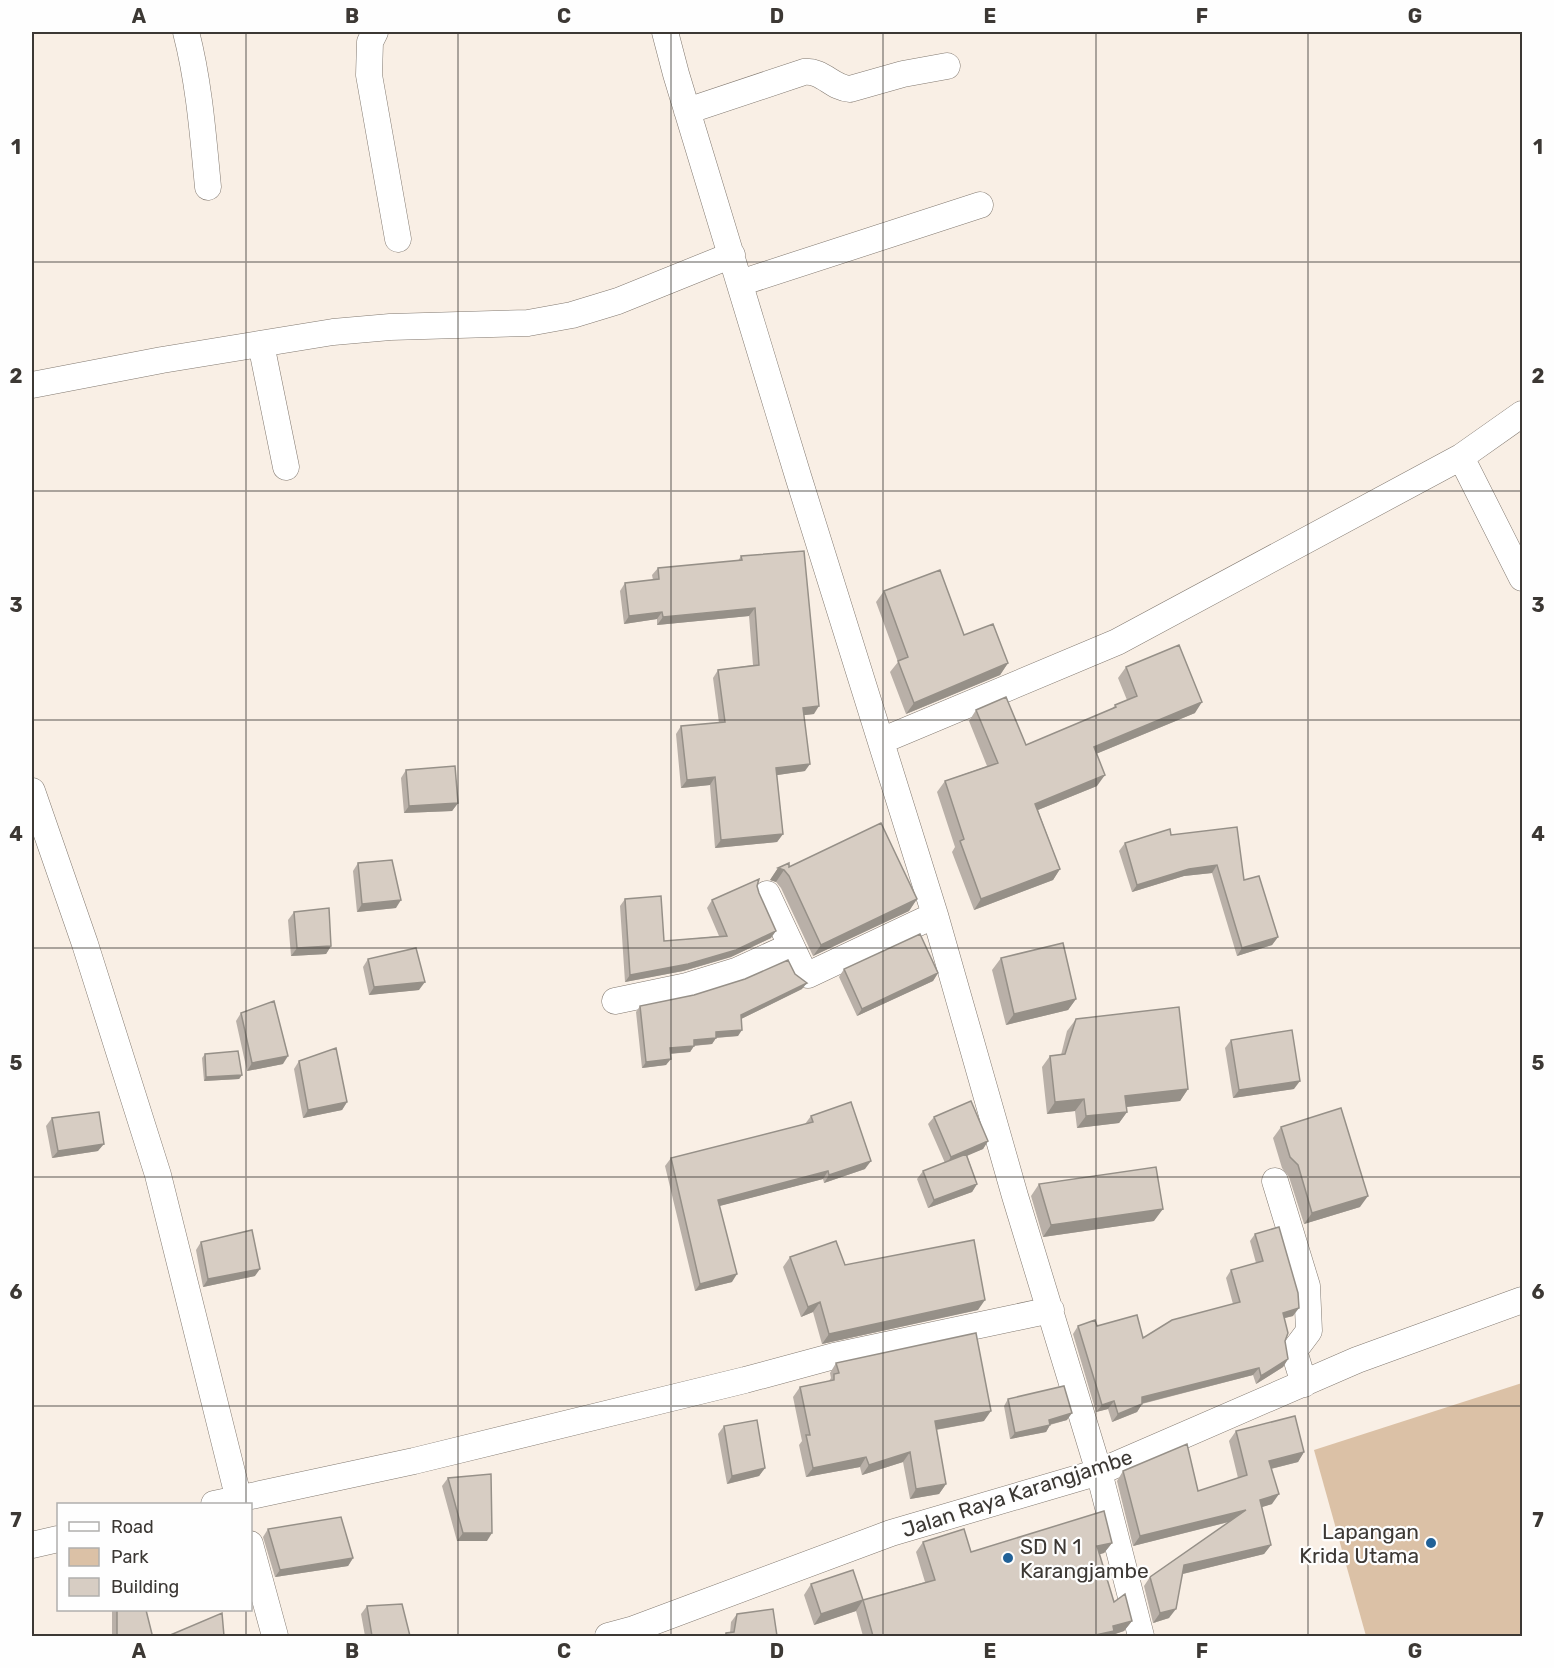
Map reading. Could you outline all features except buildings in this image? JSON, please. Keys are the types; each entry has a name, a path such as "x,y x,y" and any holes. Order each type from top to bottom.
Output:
{"street":[{"path":"186,32 200,112 208,187"},
{"path":"375,32 370,42 369,75 398,239"},
{"path":"665,32 687,111 935,915 1015,1196 1099,1472 1141,1636"},
{"path":"687,111 804,72 812,71 841,89 850,89 903,74 947,66"},
{"path":"740,283 980,205"},
{"path":"32,385 162,360 333,332 461,324 528,323 572,315 618,301 732,255"},
{"path":"261,344 286,467"},
{"path":"880,741 1116,642 1461,457 1522,414"},
{"path":"1461,457 1522,578"},
{"path":"32,791 85,944 158,1175 239,1502 745,1380 834,1356 1051,1310"},
{"path":"767,894 804,974 808,975 935,915"},
{"path":"615,1001 687,986 736,971 791,946"},
{"path":"1275,1181 1307,1286 1309,1331 1294,1351 1304,1384"},
{"name":"Jalan Raya Karangjambe","path":"608,1636 635,1633 891,1533 1099,1472 1357,1360 1522,1300"},
{"path":"32,1545 57,1539"},
{"path":"252,1551 275,1636"}],"green space":[{"name":"Lapangan Krida Utama","path":"1522,1383 1522,1636 1366,1636 1314,1450"}],"place":[{"name":"Lapangan Krida Utama","path":"1431,1543"},
{"name":"SD N 1 Karangjambe","path":"1008,1558"}]}
